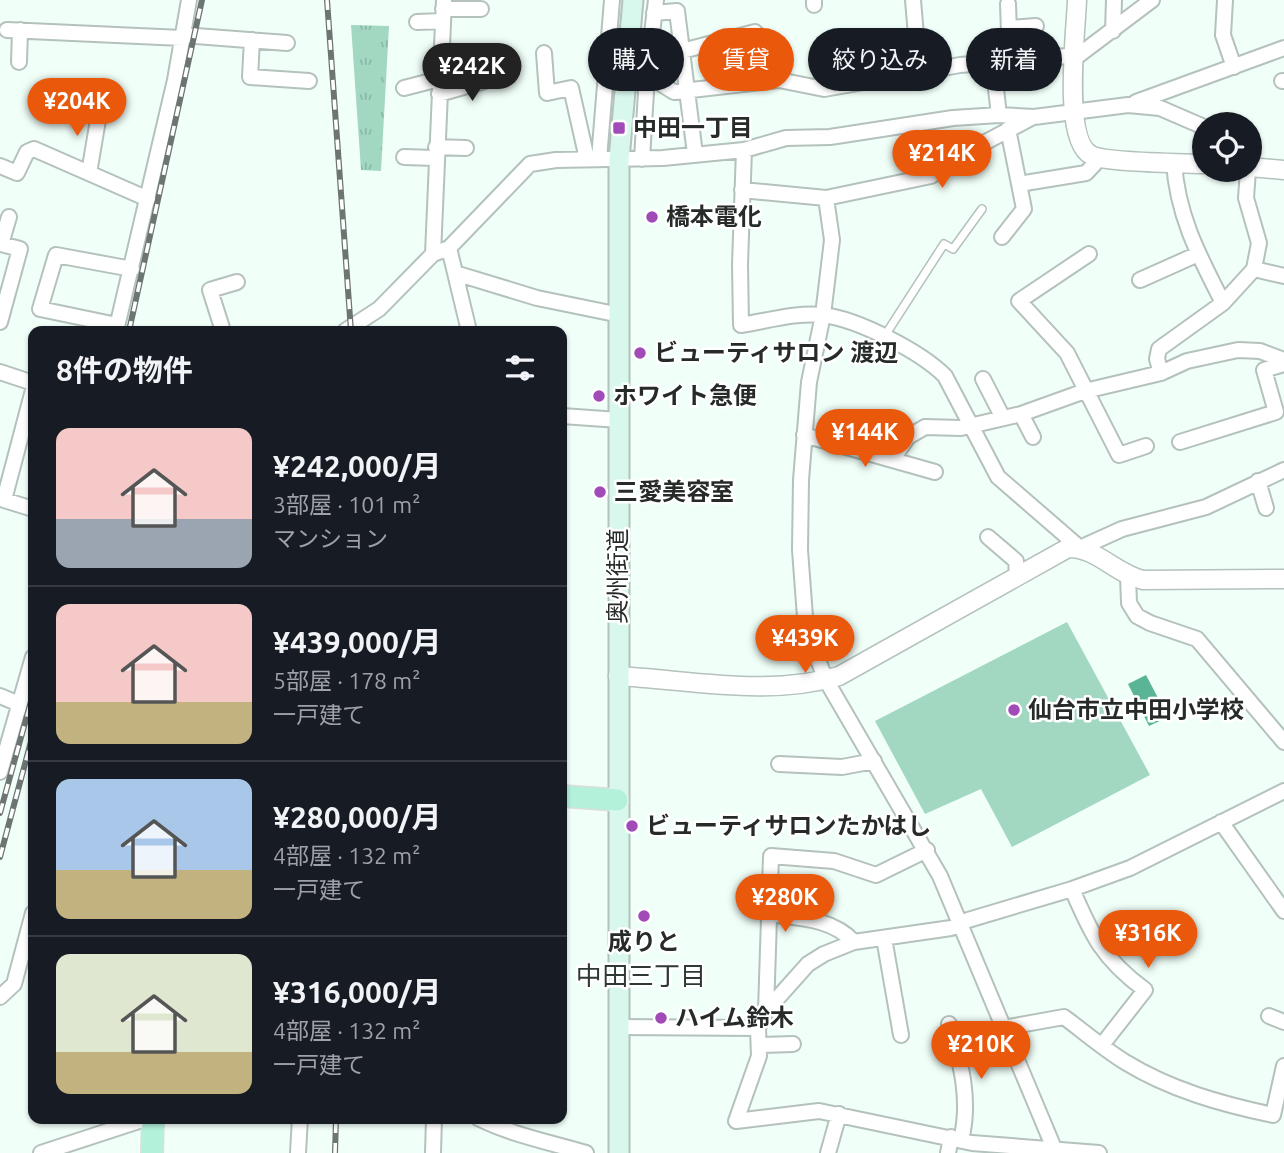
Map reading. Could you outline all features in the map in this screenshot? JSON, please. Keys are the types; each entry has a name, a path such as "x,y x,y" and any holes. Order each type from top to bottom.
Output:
{"main road":[{"name":"奥州街道","path":"619,1153 617,800 620,159 633,0"},
{"path":"567,796 617,800"},
{"path":"150,1124 152,1153"}],"street":[{"path":"117,326 148,199 189,0"},
{"path":"593,159 612,0"},
{"path":"913,0 915,28"},
{"path":"1077,0 1071,57 1073,113 1075,132 1083,149 1100,158 1192,163"},
{"path":"1113,32 1114,0"},
{"path":"1062,58 1071,57 1113,32 1152,0"},
{"path":"1225,0 1223,35 1234,67"},
{"path":"1008,4 1009,28"},
{"path":"652,28 655,6 677,11 679,28"},
{"path":"417,22 443,10 481,9"},
{"path":"433,254 443,10"},
{"path":"1018,28 1036,26"},
{"path":"19,62 13,30 286,43"},
{"path":"252,40 250,77 309,81"},
{"path":"353,326 379,309 433,254 449,248 530,164 593,159 642,159 744,150 786,138 830,137 953,118 999,114 1034,117 1073,113 1128,104 1284,48"},
{"path":"544,53 547,93 571,88 593,159"},
{"path":"684,76 695,154"},
{"path":"439,94 495,78"},
{"path":"404,88 439,79"},
{"path":"685,89 779,80 808,86"},
{"path":"642,159 646,91"},
{"path":"996,91 999,114"},
{"path":"1128,104 1160,108 1192,122"},
{"path":"89,173 100,108"},
{"path":"742,190 826,198 931,176 1008,129 1034,117"},
{"path":"1002,237 1024,209 1008,129"},
{"path":"404,157 466,148"},
{"path":"0,166 17,173 27,152 34,149 148,199"},
{"path":"744,150 741,325 824,315 884,337 937,368 945,376 998,477 1080,548 1128,577 1143,580 1284,579"},
{"path":"1019,184 1086,173 1100,158"},
{"path":"1174,162 1178,201 1187,232 1223,303"},
{"path":"1262,169 1284,170"},
{"path":"1161,373 1157,359 1159,349 1223,303 1254,269 1259,243 1246,198 1248,182"},
{"path":"826,198 832,240 824,315 809,383 804,436 800,550 806,631 826,680 927,849 1055,1151"},
{"path":"0,322 20,249 1,244 9,216"},
{"path":"449,248 467,326"},
{"path":"1089,254 1019,301 1067,353 1119,456 1146,446"},
{"path":"1140,281 1198,254"},
{"path":"108,326 40,309 56,256 132,269"},
{"path":"1254,269 1284,276"},
{"path":"455,274 537,298 620,315"},
{"path":"221,326 210,290 237,282"},
{"path":"893,458 908,437 925,428 970,426 1021,414 1085,391 1161,373 1187,361 1238,350 1260,351 1284,362"},
{"path":"1181,442 1276,412 1264,370 1284,362"},
{"path":"0,372 28,381"},
{"path":"983,379 1003,418"},
{"path":"28,409 4,500 28,507"},
{"path":"1021,414 1033,437"},
{"path":"567,416 619,420"},
{"path":"804,436 893,458 935,472"},
{"path":"618,676 760,686 791,686 839,676 1068,548 1080,548 1122,529 1206,507 1284,470"},
{"path":"1258,481 1266,508"},
{"path":"988,537 1016,561 1017,575"},
{"path":"1128,577 1129,603 1138,616 1150,623 1197,639 1284,742"},
{"path":"0,696 27,707 0,772"},
{"path":"779,764 842,767 874,761"},
{"path":"1099,1153 1055,1151 956,1139 839,1114 802,1111 736,1122 756,1067 758,1028 765,1012 808,964 854,942 951,928 1130,868 1284,791"},
{"path":"1221,822 1284,911"},
{"path":"765,1012 771,856 834,861 876,875 927,849"},
{"path":"1072,889 1093,939 1119,971 1145,990 1101,1045"},
{"path":"768,915 808,919 832,925 854,942"},
{"path":"0,997 14,984 28,932"},
{"path":"884,938 901,1035"},
{"path":"1269,1016 1284,1022"},
{"path":"1003,1028 1063,1017 1124,1062 1193,1095 1273,1115 1284,1066"},
{"path":"948,1153 965,1124 961,1059 949,1024"},
{"path":"619,1027 758,1028"},
{"path":"759,1045 793,1044"},
{"path":"828,1153 839,1114"},
{"path":"41,1153 131,1124"},
{"path":"298,1153 300,1124"},
{"path":"433,1153 434,1124"},
{"path":"490,1124 508,1133 528,1135 586,1153"}],"lane":[{"path":"884,337 944,244 953,249 982,209"}],"green space":[{"path":"351,25 389,26 381,171 361,170"},
{"path":"1067,622 1150,775 1012,847 981,789 925,814 875,721"}],"shaded area":[{"path":"1146,675 1168,717 1149,726 1128,684"}],"railway":[{"path":"130,326 202,0"},
{"path":"327,0 351,326"},
{"path":"0,813 28,712"},
{"path":"0,857 28,753"},
{"path":"335,1153 336,1124"}],"place":[{"name":"中田一丁目","path":"619,128"},
{"name":"橋本電化","path":"652,217"},
{"name":"ビューティサロン 渡辺","path":"640,353"},
{"name":"ホワイト急便","path":"599,396"},
{"name":"三愛美容室","path":"600,492"},
{"name":"仙台市立中田小学校","path":"1014,710"},
{"name":"ビューティサロンたかはし","path":"632,826"},
{"name":"成りと","path":"644,916"},
{"name":"ハイム鈴木","path":"661,1018"}],"district":[{"name":"中田三丁目","path":"641,976"}]}
